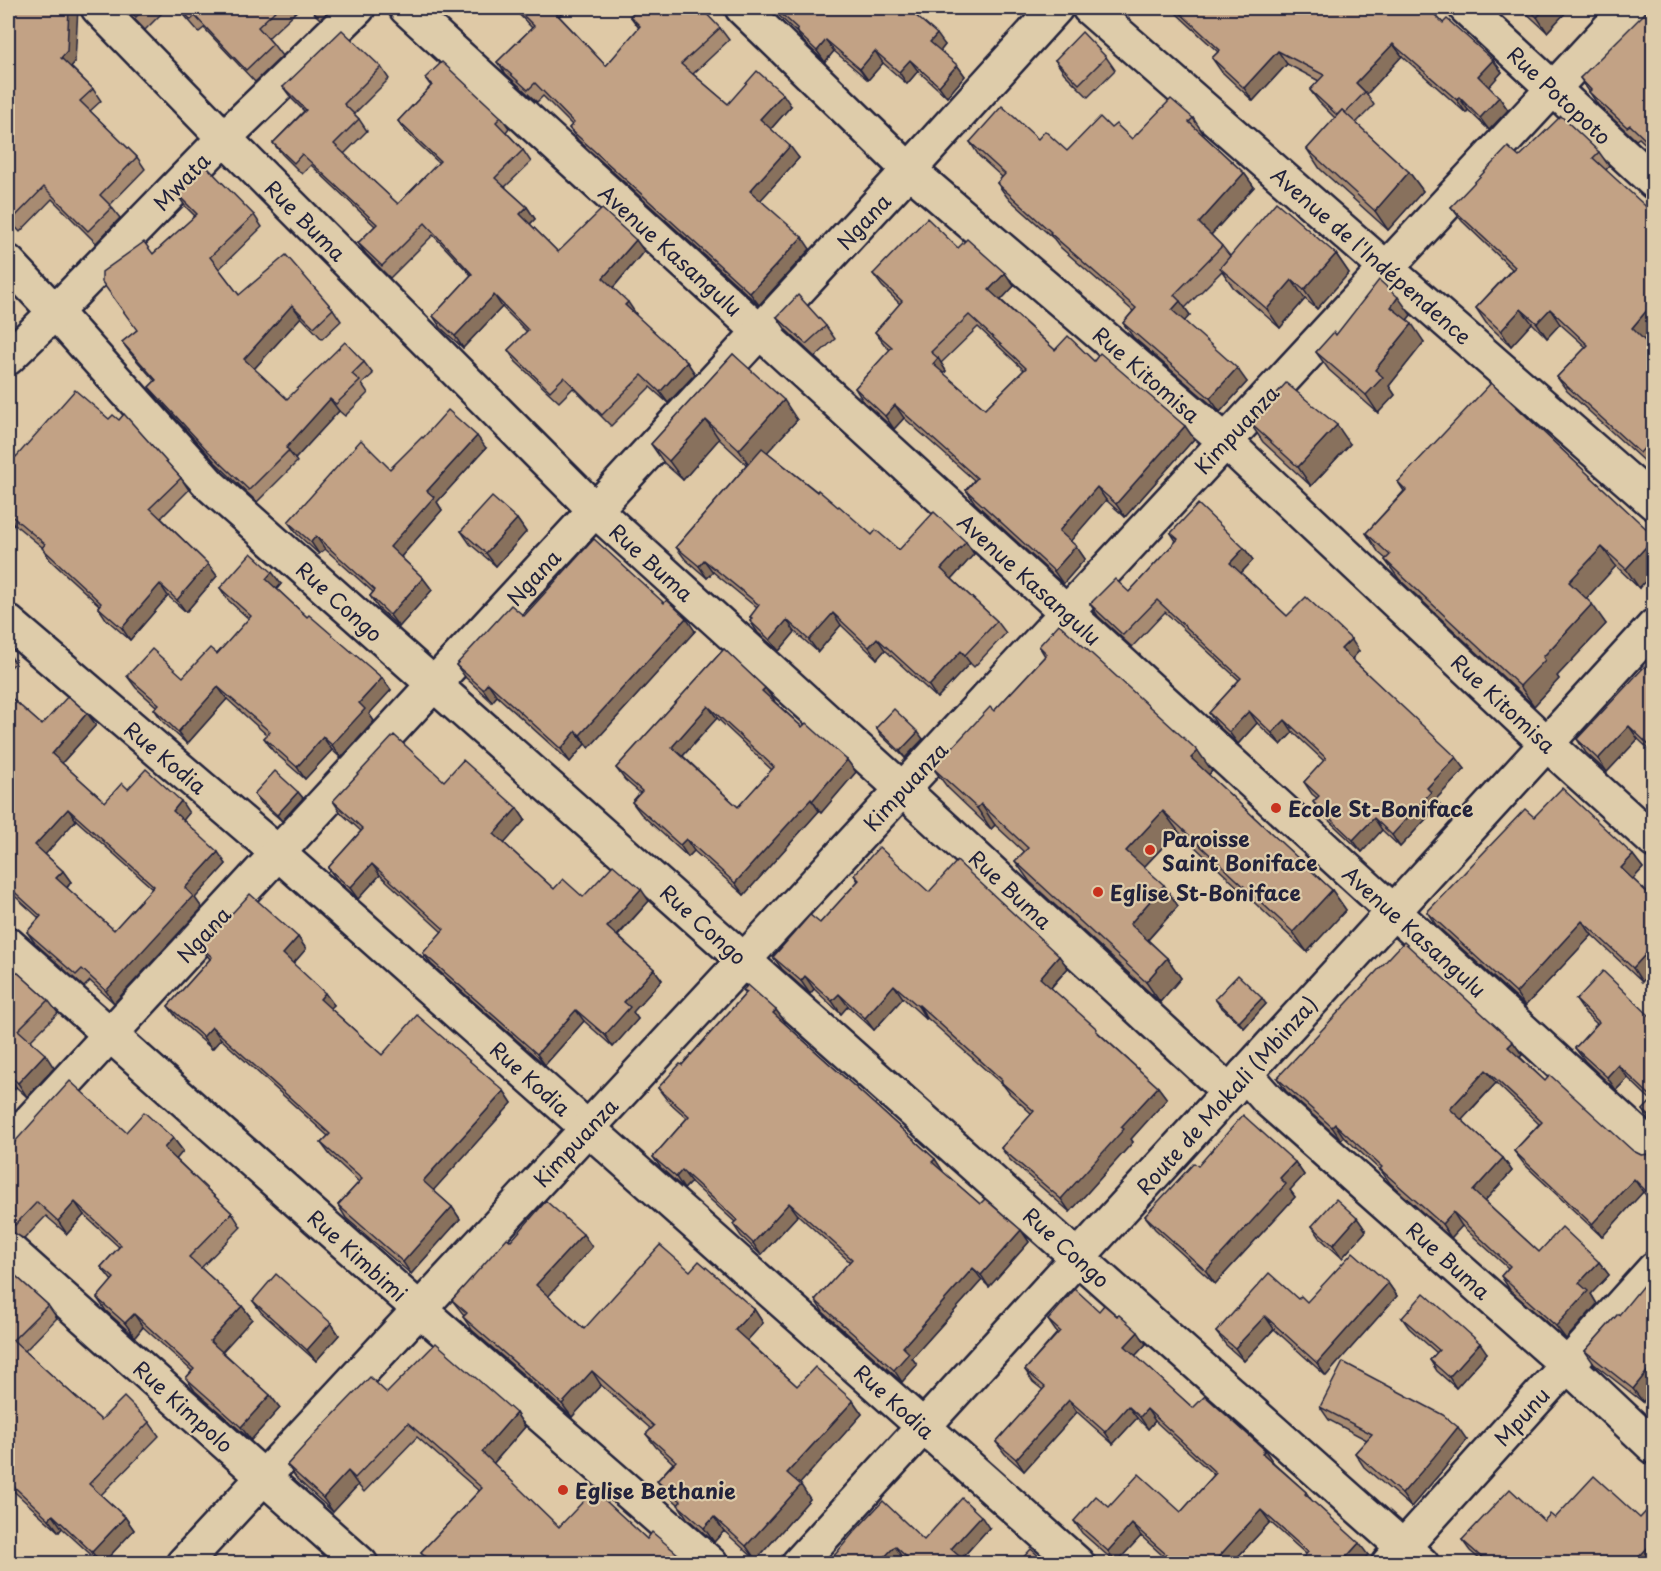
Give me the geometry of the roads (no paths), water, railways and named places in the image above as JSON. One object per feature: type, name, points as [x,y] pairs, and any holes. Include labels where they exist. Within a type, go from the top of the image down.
[{"type":"street","name":"Rue Buma","points":[[98,8],[224,138],[596,510],[902,789],[1237,1083],[1268,1100],[1566,1365],[1653,1447]]},
{"type":"street","name":"Mwata","points":[[8,358],[224,138],[358,8]]},
{"type":"street","name":"Avenue Kasangulu","points":[[406,8],[1653,1150]]},
{"type":"street","name":"Rue Kitomisa","points":[[742,8],[909,170],[1225,441],[1653,841]]},
{"type":"street","name":"Ngana","points":[[8,1145],[596,510],[1056,8]]},
{"type":"street","name":"Avenue de l'Indépendence","points":[[1089,8],[1653,503]]},
{"type":"street","name":"Rue Potopoto","points":[[1466,8],[1653,182]]},
{"type":"street","name":"Kimpuanza","points":[[183,1563],[1628,8]]},
{"type":"street","name":"Rue Congo","points":[[8,262],[210,485],[1078,1258],[1404,1558]]},
{"type":"street","name":"Rue Kodia","points":[[8,622],[278,853],[1078,1563]]},
{"type":"street","name":"Route de Mokali (Mbinza)","points":[[798,1563],[1653,626]]},
{"type":"street","name":"Rue Kimbimi","points":[[8,944],[419,1309],[711,1563]]},
{"type":"street","name":"Rue Kimpolo","points":[[8,1249],[361,1563]]},
{"type":"street","name":"Mpunu","points":[[1404,1558],[1566,1365],[1653,1269]]},
{"type":"place","name":"Ecole St-Boniface","points":[[1276,808]]},
{"type":"place","name":"Paroisse Saint Boniface","points":[[1150,850]]},
{"type":"place","name":"Eglise St-Boniface","points":[[1098,892]]},
{"type":"place","name":"Eglise Bethanie","points":[[563,1490]]}]
